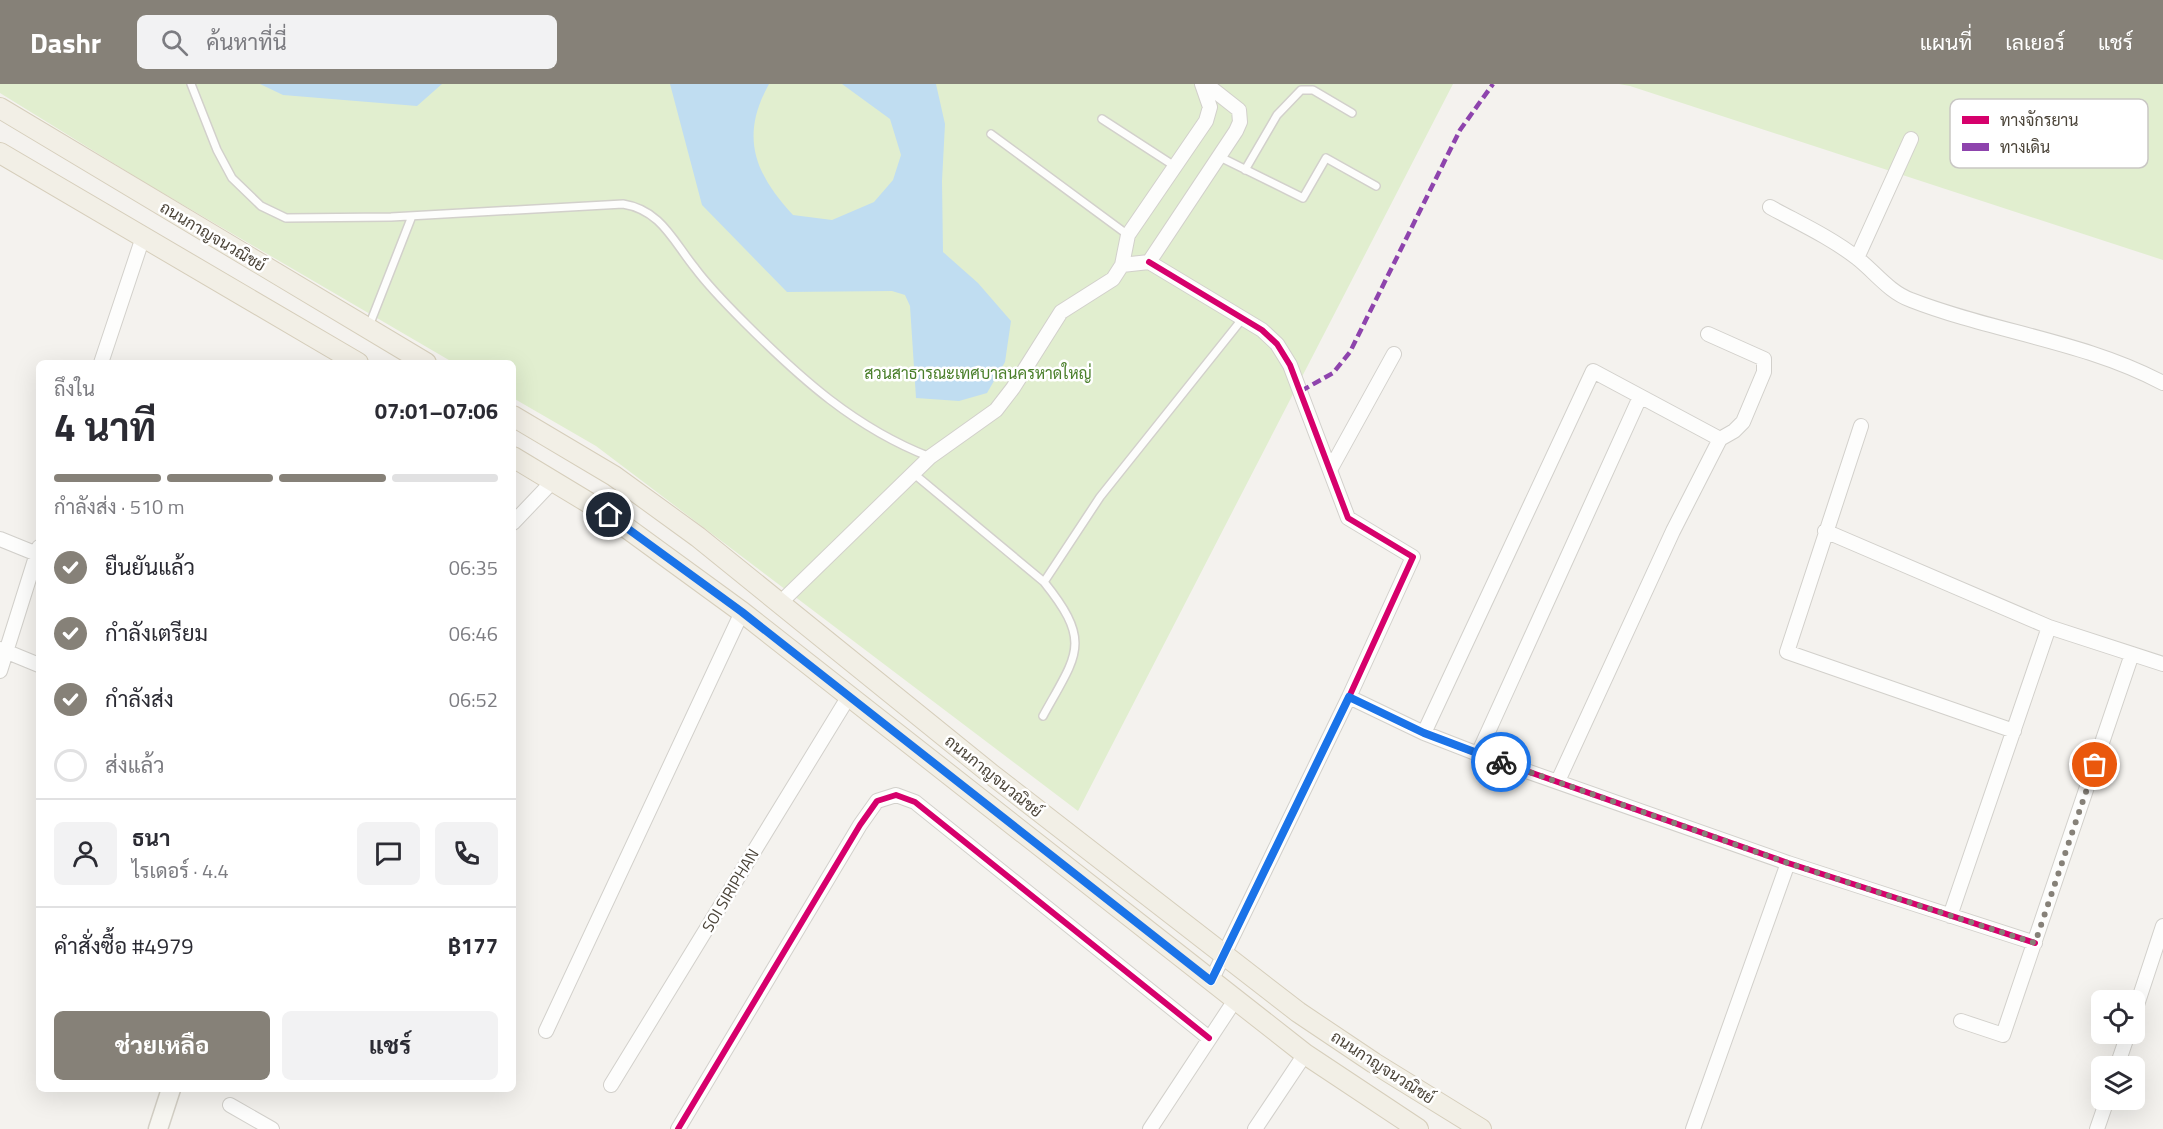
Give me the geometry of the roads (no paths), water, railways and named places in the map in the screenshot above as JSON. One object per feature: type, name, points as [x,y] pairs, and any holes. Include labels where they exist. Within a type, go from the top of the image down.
[{"type":"main road","name":"ถนนกาญจนวณิชย์","points":[[0,108],[421,360]]},
{"type":"main road","points":[[0,154],[353,360]]},
{"type":"main road","name":"ถนนกาญจนวณิชย์","points":[[516,418],[614,476],[656,506],[991,774],[1298,1012],[1374,1063],[1481,1129]]},
{"type":"main road","name":"ถนนกาญจนวณิชย์","points":[[516,459],[654,546],[742,612],[1305,1054],[1418,1129]]},
{"type":"street","points":[[780,603],[930,457],[996,410],[1013,388],[1061,312],[1113,279],[1122,265],[1128,235],[1176,167],[1210,112],[1210,102],[1202,84]]},
{"type":"street","points":[[1149,262],[1236,131],[1240,114],[1234,104],[1206,84]]},
{"type":"street","points":[[1857,258],[1911,139]]},
{"type":"street","points":[[1770,207],[1815,230],[1857,258],[1897,293],[1911,300],[2064,345],[2145,373],[2163,383]]},
{"type":"street","points":[[102,360],[144,237]]},
{"type":"street","points":[[1122,265],[1149,262],[1270,336],[1284,353],[1301,391],[1348,518],[1413,558],[1349,697],[1211,981]]},
{"type":"street","points":[[1558,781],[1673,531],[1720,439],[1734,431],[1743,422],[1764,372],[1765,363],[1762,357],[1707,334]]},
{"type":"street","points":[[1329,470],[1394,354]]},
{"type":"street","points":[[1424,733],[1593,371],[1720,439]]},
{"type":"street","points":[[1478,754],[1640,397]]},
{"type":"street","points":[[1861,426],[1787,652],[2014,731]]},
{"type":"street","points":[[516,520],[553,481]]},
{"type":"street","points":[[1825,531],[2049,627],[2163,664]]},
{"type":"street","points":[[0,539],[36,550]]},
{"type":"street","points":[[0,671],[3,650],[36,557]]},
{"type":"street","points":[[546,1031],[742,612]]},
{"type":"street","points":[[1950,916],[2049,627]]},
{"type":"street","points":[[3,650],[36,664]]},
{"type":"street","points":[[1961,1021],[2003,1035],[2132,654]]},
{"type":"street","name":"SOI SIRIPHAN","points":[[611,1085],[849,696]]},
{"type":"street","points":[[1349,697],[1424,733],[1478,754],[1788,863],[2035,943]]},
{"type":"street","points":[[678,1129],[860,825],[878,801],[896,795],[915,802],[1209,1038]]},
{"type":"street","points":[[1693,1129],[1788,863]]},
{"type":"street","points":[[2142,990],[2163,926]]},
{"type":"street","points":[[1150,1129],[1235,1000]]},
{"type":"street","points":[[1255,1129],[1305,1054]]},
{"type":"street","points":[[158,1129],[170,1092]]},
{"type":"street","points":[[230,1105],[272,1129]]},
{"type":"street","points":[[2097,1129],[2104,1110]]},
{"type":"lane","points":[[191,84],[221,160],[240,187],[261,206],[274,213],[298,219],[412,216],[623,204],[647,211],[668,231],[694,268],[743,322],[796,370],[856,421],[885,438],[930,457]]},
{"type":"lane","points":[[1245,170],[1277,115],[1301,90],[1313,90],[1352,112]]},
{"type":"lane","points":[[1102,119],[1176,167]]},
{"type":"lane","points":[[991,134],[1128,235]]},
{"type":"lane","points":[[1220,158],[1303,198],[1326,158],[1376,186]]},
{"type":"lane","points":[[368,328],[412,216]]},
{"type":"lane","points":[[1044,582],[1100,497],[1243,318]]},
{"type":"lane","points":[[913,473],[1044,582],[1069,614],[1077,644],[1071,665],[1043,716]]},
{"type":"water","points":[[260,84],[442,84],[417,106],[283,95]]},
{"type":"water","points":[[670,84],[769,84],[755,120],[754,137],[761,169],[769,184],[793,215],[832,220],[874,202],[893,180],[901,155],[890,119],[842,84],[936,84],[945,124],[942,181],[943,252],[978,283],[1011,321],[1005,362],[987,393],[959,401],[916,398],[910,306],[905,295],[892,291],[787,292],[702,205]]},
{"type":"park label","name":"สวนสาธารณะเทศบาลนครหาดใหญ่","points":[[978,373]]}]
